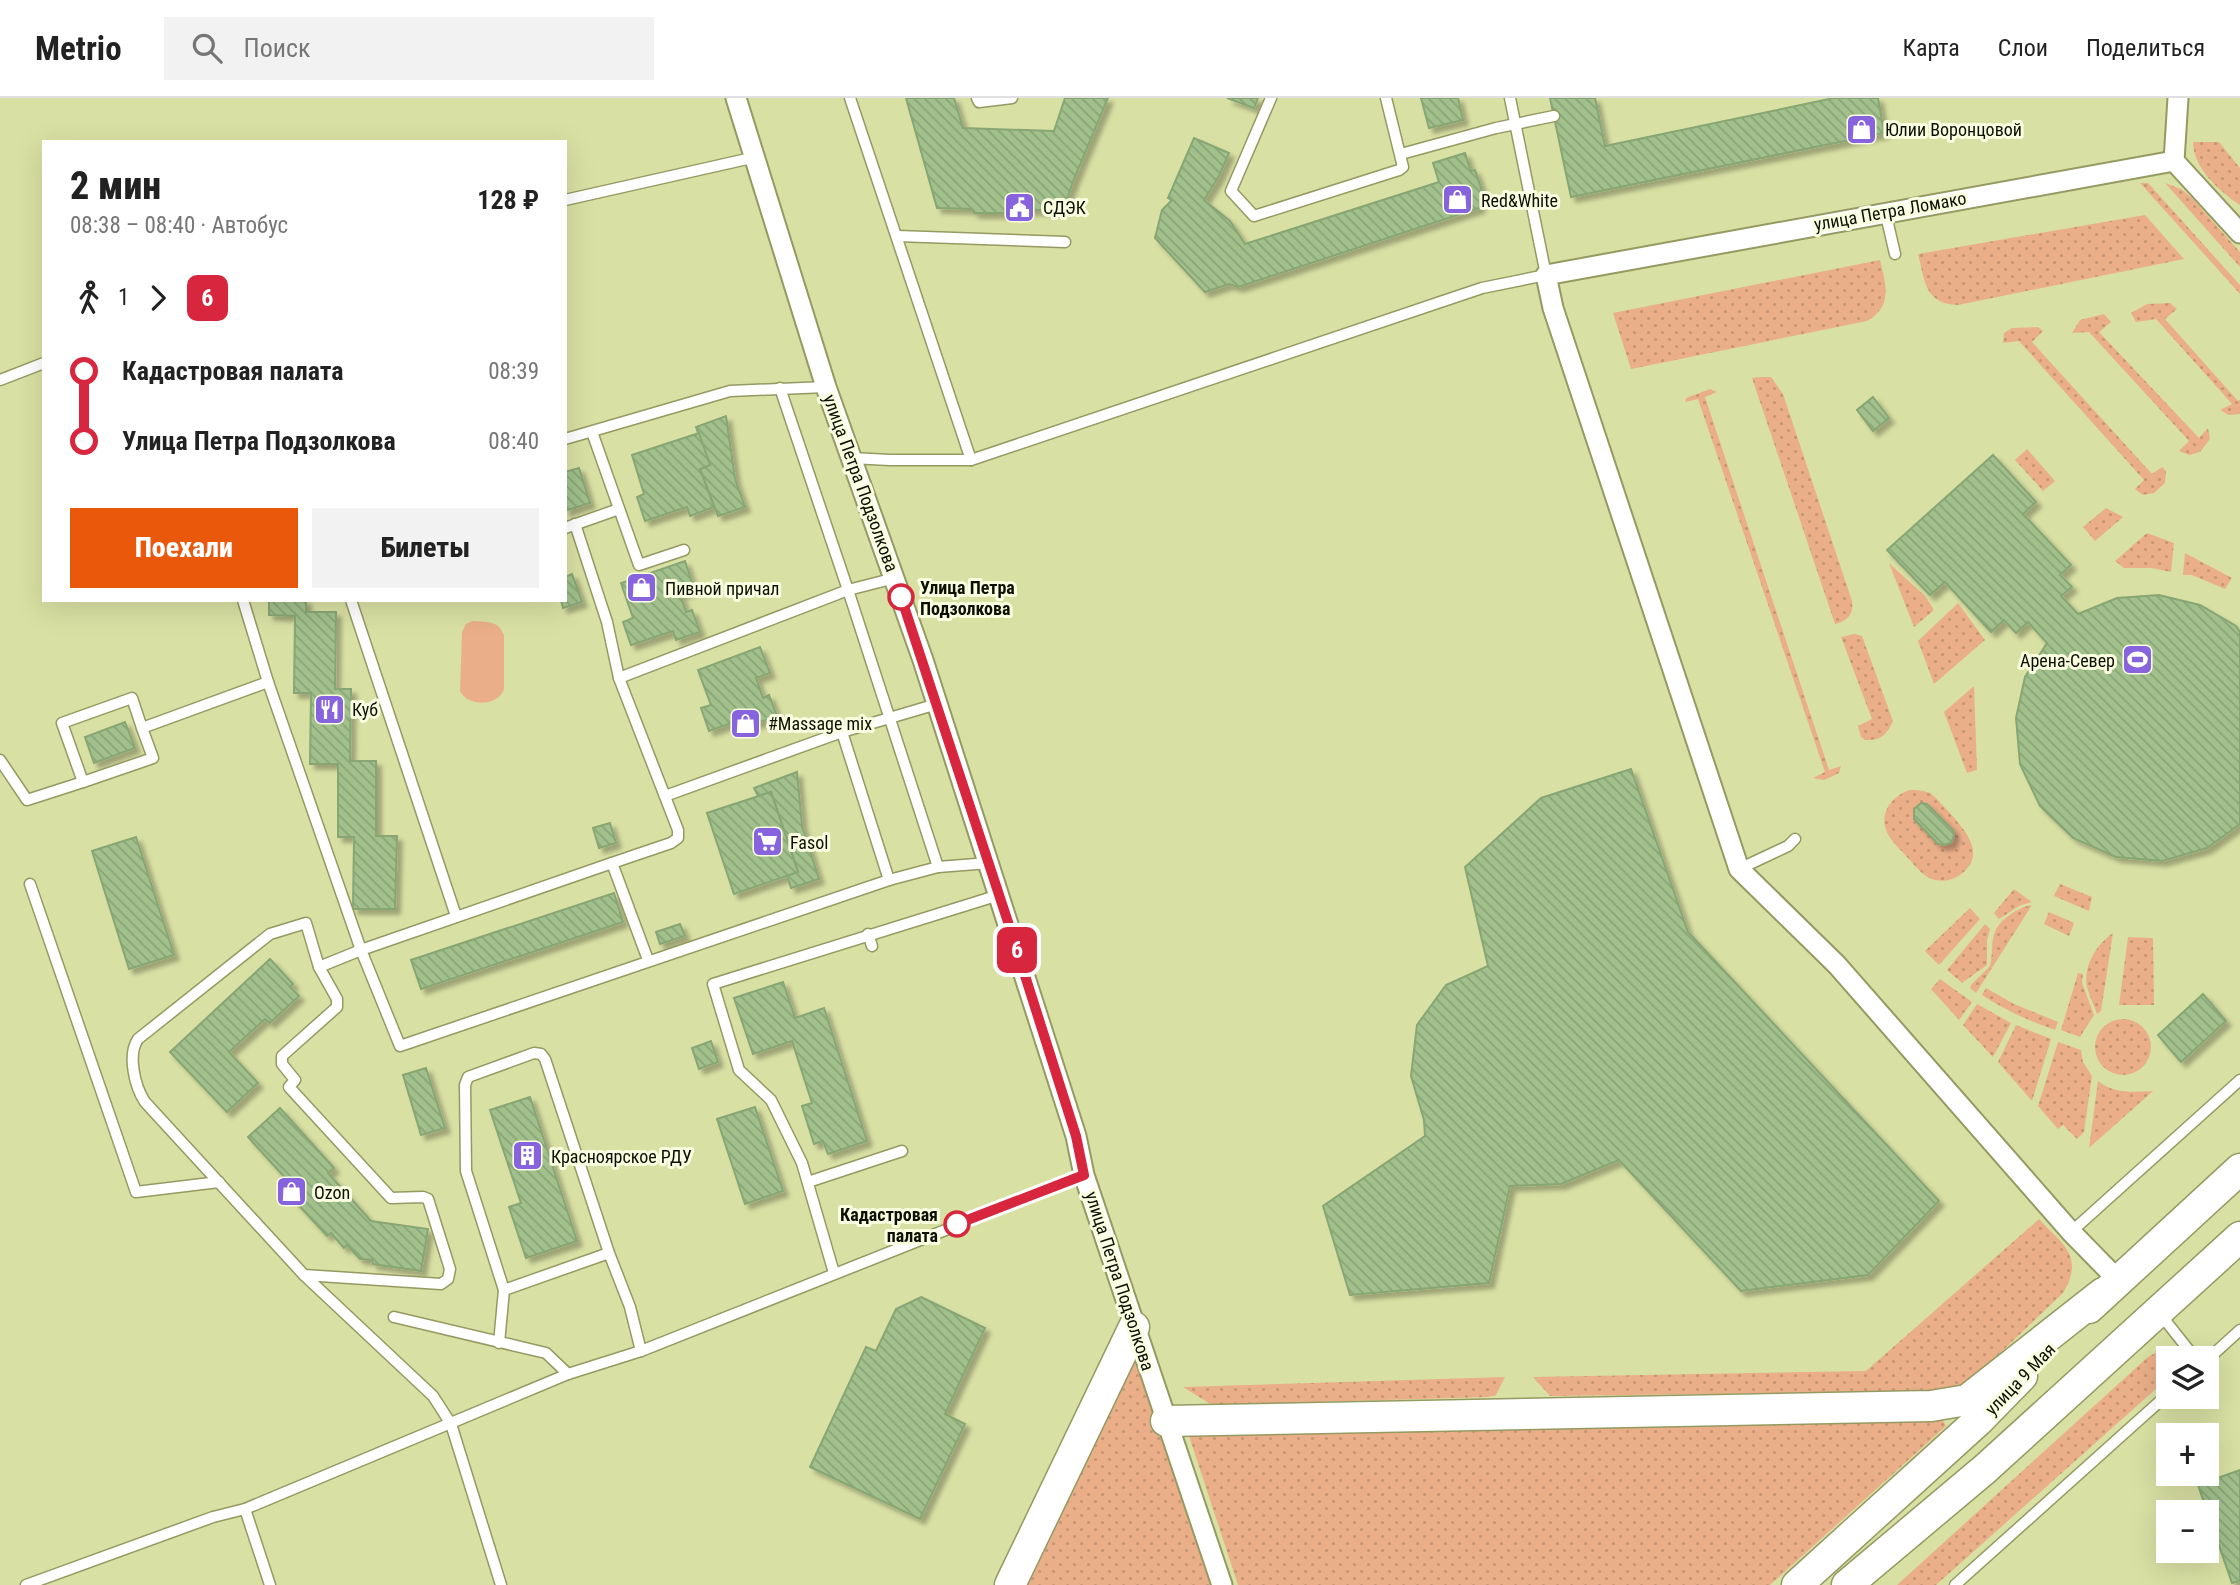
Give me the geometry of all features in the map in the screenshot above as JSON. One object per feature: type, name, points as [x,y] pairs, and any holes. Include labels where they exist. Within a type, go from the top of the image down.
[{"type":"main road","name":"улица 9 Мая","points":[[1797,1585],[1978,1421],[2110,1286],[2240,1169]]},
{"type":"main road","points":[[1854,1581],[1986,1469],[2240,1237]]},
{"type":"main road","points":[[1166,1421],[1931,1406],[1967,1400],[2110,1286]]},
{"type":"main road","points":[[1010,1585],[1134,1327]]},
{"type":"street","name":"улица Петра Подзолкова","points":[[736,98],[827,387],[895,578],[989,863],[1076,1136],[1084,1175],[1222,1585]]},
{"type":"street","points":[[2178,98],[2174,161],[2240,233]]},
{"type":"street","name":"улица Петра Ломако","points":[[1546,275],[1885,211],[2174,161]]},
{"type":"street","points":[[1546,275],[1553,308],[1739,869],[1837,965],[2071,1232],[2110,1286]]},
{"type":"lane","points":[[850,98],[971,460]]},
{"type":"lane","points":[[977,98],[979,102],[1012,98]]},
{"type":"lane","points":[[1271,98],[1231,191],[1255,216],[1403,167],[1386,98]]},
{"type":"lane","points":[[851,458],[971,460],[1482,288],[1546,275],[1510,98]]},
{"type":"lane","points":[[1401,155],[1554,116]]},
{"type":"lane","points":[[567,200],[756,157]]},
{"type":"lane","points":[[1885,211],[1895,254]]},
{"type":"lane","points":[[897,236],[1065,242]]},
{"type":"lane","points":[[0,380],[42,364]]},
{"type":"lane","points":[[567,438],[730,391],[827,387]]},
{"type":"lane","points":[[779,388],[938,867]]},
{"type":"lane","points":[[592,432],[639,565],[684,550]]},
{"type":"lane","points":[[320,967],[456,916],[671,843],[678,838],[678,830],[619,678],[607,622],[570,526],[619,509]]},
{"type":"lane","points":[[619,678],[848,590],[895,578]]},
{"type":"lane","points":[[244,602],[268,682],[361,950],[400,1046],[889,880],[938,867],[989,863]]},
{"type":"lane","points":[[353,602],[456,916]]},
{"type":"lane","points":[[142,727],[268,682]]},
{"type":"lane","points":[[0,760],[27,800],[83,782],[153,758],[132,698],[62,723],[83,782]]},
{"type":"lane","points":[[665,796],[842,732],[937,704]]},
{"type":"lane","points":[[842,732],[889,880]]},
{"type":"lane","points":[[1739,869],[1796,839]]},
{"type":"lane","points":[[612,863],[648,960]]},
{"type":"lane","points":[[30,884],[136,1192],[219,1182]]},
{"type":"lane","points":[[834,1273],[802,1163],[771,1100],[739,1070],[713,984],[999,895]]},
{"type":"lane","points":[[304,1275],[441,1284],[448,1279],[450,1269],[428,1199],[423,1196],[391,1198],[289,1087],[295,1080],[282,1064],[282,1056],[337,1007],[337,999],[320,967],[306,923],[270,934],[138,1039],[133,1045],[132,1054],[139,1094],[304,1275],[433,1396],[451,1424],[501,1585]]},
{"type":"lane","points":[[868,934],[872,946]]},
{"type":"lane","points":[[499,1343],[505,1290],[466,1171],[465,1085],[468,1077],[474,1074],[534,1053],[541,1054],[545,1059],[610,1253],[631,1307],[641,1351]]},
{"type":"lane","points":[[2071,1232],[2240,1080]]},
{"type":"lane","points":[[808,1182],[902,1151]]},
{"type":"lane","points":[[26,1585],[213,1517],[245,1509],[568,1374],[641,1351],[1084,1175]]},
{"type":"lane","points":[[505,1290],[610,1253]]},
{"type":"lane","points":[[2158,1312],[2186,1346]]},
{"type":"lane","points":[[394,1317],[546,1353],[568,1374]]},
{"type":"lane","points":[[2219,1349],[2240,1330]]},
{"type":"lane","points":[[1955,1585],[2156,1405]]},
{"type":"lane","points":[[245,1509],[270,1585]]},
{"type":"shaded area","points":[[2193,142],[2219,142],[2240,168],[2240,205],[2216,186],[2203,170],[2194,152]]},
{"type":"shaded area","points":[[2140,183],[2148,183],[2240,285],[2240,294]]},
{"type":"shaded area","points":[[2165,183],[2181,189],[2191,197],[2240,252],[2240,267]]},
{"type":"shaded area","points":[[2145,215],[2184,259],[1958,305],[1947,304],[1932,295],[1925,281],[1918,254]]},
{"type":"shaded area","points":[[1880,260],[1886,294],[1881,309],[1867,321],[1631,369],[1613,313]]},
{"type":"shaded area","points":[[2170,303],[2177,309],[2165,319],[2238,401],[2240,400],[2240,414],[2229,415],[2220,410],[2232,404],[2156,319],[2136,322],[2131,313],[2147,304]]},
{"type":"shaded area","points":[[2104,314],[2111,322],[2099,332],[2199,438],[2208,428],[2210,439],[2200,452],[2189,455],[2179,451],[2189,441],[2089,332],[2072,333],[2080,320]]},
{"type":"shaded area","points":[[2038,327],[2043,331],[2032,342],[2152,474],[2162,467],[2166,471],[2165,483],[2154,493],[2143,495],[2135,489],[2144,480],[2019,341],[2003,343],[2004,333],[2012,328]]},
{"type":"shaded area","points":[[1771,377],[1783,394],[1852,601],[1851,614],[1839,623],[1835,624],[1752,378]]},
{"type":"shaded area","points":[[1710,389],[1717,392],[1705,397],[1829,770],[1841,766],[1839,773],[1824,780],[1813,778],[1825,772],[1698,399],[1685,402],[1686,398]]},
{"type":"shaded area","points":[[2027,449],[2055,481],[2043,491],[2015,460]]},
{"type":"shaded area","points":[[2106,508],[2123,517],[2095,541],[2083,527]]},
{"type":"shaded area","points":[[2147,533],[2174,543],[2171,572],[2151,568],[2124,568],[2115,561]]},
{"type":"shaded area","points":[[2185,553],[2232,578],[2225,589],[2192,575],[2183,575]]},
{"type":"shaded area","points":[[1889,563],[1925,596],[1933,608],[1933,611],[1914,627]]},
{"type":"shaded area","points":[[1958,603],[1985,640],[1934,684],[1918,641]]},
{"type":"shaded area","points":[[472,621],[495,624],[504,635],[504,689],[501,695],[490,702],[469,700],[460,691],[462,632],[466,624]]},
{"type":"shaded area","points":[[1855,634],[1862,636],[1893,721],[1885,733],[1875,739],[1865,740],[1861,737],[1858,726],[1872,719],[1841,637]]},
{"type":"shaded area","points":[[1974,686],[1977,770],[1967,773],[1944,712]]},
{"type":"shaded area","points":[[1909,790],[1930,793],[1967,835],[1973,851],[1972,859],[1957,877],[1941,881],[1926,876],[1889,836],[1884,821],[1887,808],[1896,797]]},
{"type":"shaded area","points":[[2060,884],[2092,897],[2089,911],[2054,896]]},
{"type":"shaded area","points":[[2014,889],[2032,902],[2019,906],[1999,919],[1994,913]]},
{"type":"shaded area","points":[[2032,905],[1976,993],[1970,988],[1990,966],[1993,937],[1998,926],[2013,913]]},
{"type":"shaded area","points":[[1970,908],[1980,919],[1939,965],[1925,951]]},
{"type":"shaded area","points":[[2049,912],[2074,923],[2069,936],[2044,924]]},
{"type":"shaded area","points":[[1985,924],[1990,929],[1987,965],[1962,983],[1947,970]]},
{"type":"shaded area","points":[[2113,933],[2101,1011],[2097,1014],[2087,987],[2087,971],[2096,950]]},
{"type":"shaded area","points":[[2128,937],[2153,938],[2154,1005],[2119,1005]]},
{"type":"shaded area","points":[[2078,973],[2083,974],[2082,983],[2094,1015],[2080,1037],[2061,1030]]},
{"type":"shaded area","points":[[1940,979],[1972,1002],[1959,1020],[1931,989]]},
{"type":"shaded area","points":[[1986,988],[2014,1004],[2058,1022],[2055,1030],[2017,1015],[1982,995]]},
{"type":"shaded area","points":[[1977,1004],[2011,1023],[1993,1057],[1963,1025]]},
{"type":"shaded area","points":[[2118,1019],[2128,1019],[2143,1027],[2149,1036],[2149,1058],[2143,1067],[2128,1075],[2118,1075],[2100,1063],[2095,1052],[2095,1042],[2107,1024]]},
{"type":"shaded area","points":[[2016,1025],[2051,1039],[2032,1101],[1998,1062]]},
{"type":"shaded area","points":[[2058,1042],[2081,1050],[2083,1062],[2092,1076],[2084,1132],[2077,1139],[2063,1125],[2058,1129],[2038,1106]]},
{"type":"shaded area","points":[[2098,1081],[2117,1090],[2153,1091],[2089,1148]]},
{"type":"shaded area","points":[[2039,1219],[2063,1244],[2071,1260],[2072,1269],[2063,1293],[1973,1379],[1955,1387],[1927,1391],[1550,1396],[1533,1377],[1866,1371]]},
{"type":"shaded area","points":[[2156,1353],[2156,1389],[1936,1585],[1897,1585]]},
{"type":"shaded area","points":[[1134,1358],[1212,1585],[1026,1585]]},
{"type":"shaded area","points":[[1505,1377],[1496,1395],[1488,1397],[1212,1405],[1183,1387]]},
{"type":"shaded area","points":[[1942,1419],[1946,1426],[1770,1585],[1238,1585],[1189,1436]]},
{"type":"building","points":[[906,98],[954,98],[963,128],[1054,131],[1065,98],[1108,98],[1063,210],[974,213],[972,209],[937,208]]},
{"type":"building","points":[[1227,98],[1258,98],[1254,108]]},
{"type":"building","points":[[1421,98],[1458,98],[1463,120],[1429,128]]},
{"type":"building","points":[[1550,98],[1595,98],[1605,146],[1834,98],[1878,98],[1884,133],[1571,197]]},
{"type":"building","points":[[1194,138],[1229,153],[1204,200],[1230,221],[1245,244],[1439,182],[1433,163],[1465,153],[1471,171],[1475,170],[1483,194],[1479,208],[1238,287],[1229,284],[1205,292],[1155,238],[1162,210],[1172,200],[1168,198]]},
{"type":"building","points":[[1873,397],[1889,418],[1873,431],[1857,410]]},
{"type":"building","points":[[726,416],[735,479],[745,507],[718,516],[700,469],[710,465],[696,427]]},
{"type":"building","points":[[699,433],[710,465],[700,469],[714,507],[690,516],[687,507],[645,521],[637,497],[644,494],[632,455]]},
{"type":"building","name":"Арена-Север","points":[[1993,455],[2036,502],[2023,514],[2071,565],[2060,575],[2072,587],[2061,596],[2078,614],[2117,598],[2159,595],[2200,605],[2236,626],[2240,632],[2240,824],[2207,848],[2162,861],[2116,857],[2073,838],[2040,806],[2020,764],[2016,718],[2025,677],[2047,643],[2028,622],[2016,633],[2004,620],[1991,632],[1945,582],[1930,595],[1887,550]]},
{"type":"building","points":[[579,468],[590,503],[567,510],[567,471]]},
{"type":"building","points":[[685,561],[694,589],[680,594],[686,612],[692,610],[700,632],[676,640],[673,631],[631,645],[623,622],[633,618],[621,583]]},
{"type":"building","points":[[572,574],[582,602],[563,608],[562,602],[567,602],[567,576]]},
{"type":"building","points":[[269,602],[306,602],[306,612],[336,612],[335,689],[351,689],[350,761],[376,761],[376,836],[397,836],[395,909],[353,909],[354,837],[338,837],[338,764],[310,764],[311,693],[294,693],[295,616],[269,615]]},
{"type":"building","points":[[760,647],[770,673],[756,678],[763,698],[769,695],[777,716],[754,724],[751,716],[709,731],[701,708],[711,705],[698,670]]},
{"type":"building","points":[[125,722],[135,748],[94,763],[85,737]]},
{"type":"building","points":[[1631,769],[1688,932],[1939,1201],[1868,1275],[1741,1291],[1619,1160],[1561,1184],[1510,1186],[1489,1283],[1350,1295],[1323,1206],[1425,1136],[1424,1120],[1411,1076],[1417,1025],[1446,985],[1488,966],[1465,867],[1541,798]]},
{"type":"building","points":[[797,772],[802,826],[819,879],[791,888],[787,876],[798,872],[771,792],[758,796],[754,788]]},
{"type":"building","points":[[771,792],[798,872],[734,894],[707,813]]},
{"type":"building","points":[[1921,803],[1927,804],[1953,830],[1951,843],[1938,844],[1914,819],[1914,809]]},
{"type":"building","points":[[610,823],[616,843],[599,848],[593,828]]},
{"type":"building","points":[[136,837],[174,955],[129,969],[92,851]]},
{"type":"building","points":[[614,893],[623,922],[421,989],[411,960]]},
{"type":"building","points":[[680,924],[685,936],[660,944],[656,932]]},
{"type":"building","points":[[270,959],[293,984],[290,987],[299,996],[270,1023],[265,1019],[229,1052],[258,1083],[227,1112],[170,1052]]},
{"type":"building","points":[[783,982],[795,1018],[824,1008],[867,1141],[828,1154],[823,1141],[814,1144],[802,1106],[812,1103],[792,1041],[753,1054],[734,998]]},
{"type":"building","points":[[2203,994],[2226,1021],[2181,1062],[2158,1035]]},
{"type":"building","points":[[711,1041],[718,1062],[699,1069],[692,1048]]},
{"type":"building","points":[[426,1068],[445,1128],[421,1135],[403,1075]]},
{"type":"building","name":"Красноярское РДУ","points":[[530,1097],[577,1241],[526,1258],[509,1207],[521,1203],[490,1110]]},
{"type":"building","points":[[755,1107],[783,1191],[745,1204],[717,1119]]},
{"type":"building","points":[[280,1108],[334,1168],[328,1173],[371,1221],[428,1229],[421,1271],[373,1264],[372,1260],[360,1259],[347,1245],[344,1248],[331,1233],[327,1236],[292,1198],[298,1192],[248,1137]]},
{"type":"building","points":[[921,1297],[985,1328],[945,1414],[965,1424],[920,1519],[810,1467],[866,1347],[876,1351],[896,1309]]},
{"type":"building","points":[[2240,1470],[2240,1581],[2232,1583],[2219,1546],[2219,1500],[2203,1500],[2198,1486],[2219,1486],[2219,1478]]},
{"type":"bus line","name":"6","points":[[901,597],[1076,1136],[1084,1175],[957,1224]]},
{"type":"place","name":"Юлии Воронцовой","points":[[1862,129]]},
{"type":"place","name":"Red&White","points":[[1458,200]]},
{"type":"place","name":"СДЭК","points":[[1020,207]]},
{"type":"place","name":"Пивной причал","points":[[642,588]]},
{"type":"place","name":"Улица Петра Подзолкова","points":[[901,597]]},
{"type":"place","name":"Арена-Север","points":[[2138,660]]},
{"type":"place","name":"Куб","points":[[329,709]]},
{"type":"place","name":"#Massage mix","points":[[745,723]]},
{"type":"place","name":"Fasol","points":[[767,842]]},
{"type":"place","name":"Красноярское РДУ","points":[[528,1156]]},
{"type":"place","name":"Ozon","points":[[291,1192]]},
{"type":"place","name":"Кадастровая палата","points":[[957,1224]]}]
